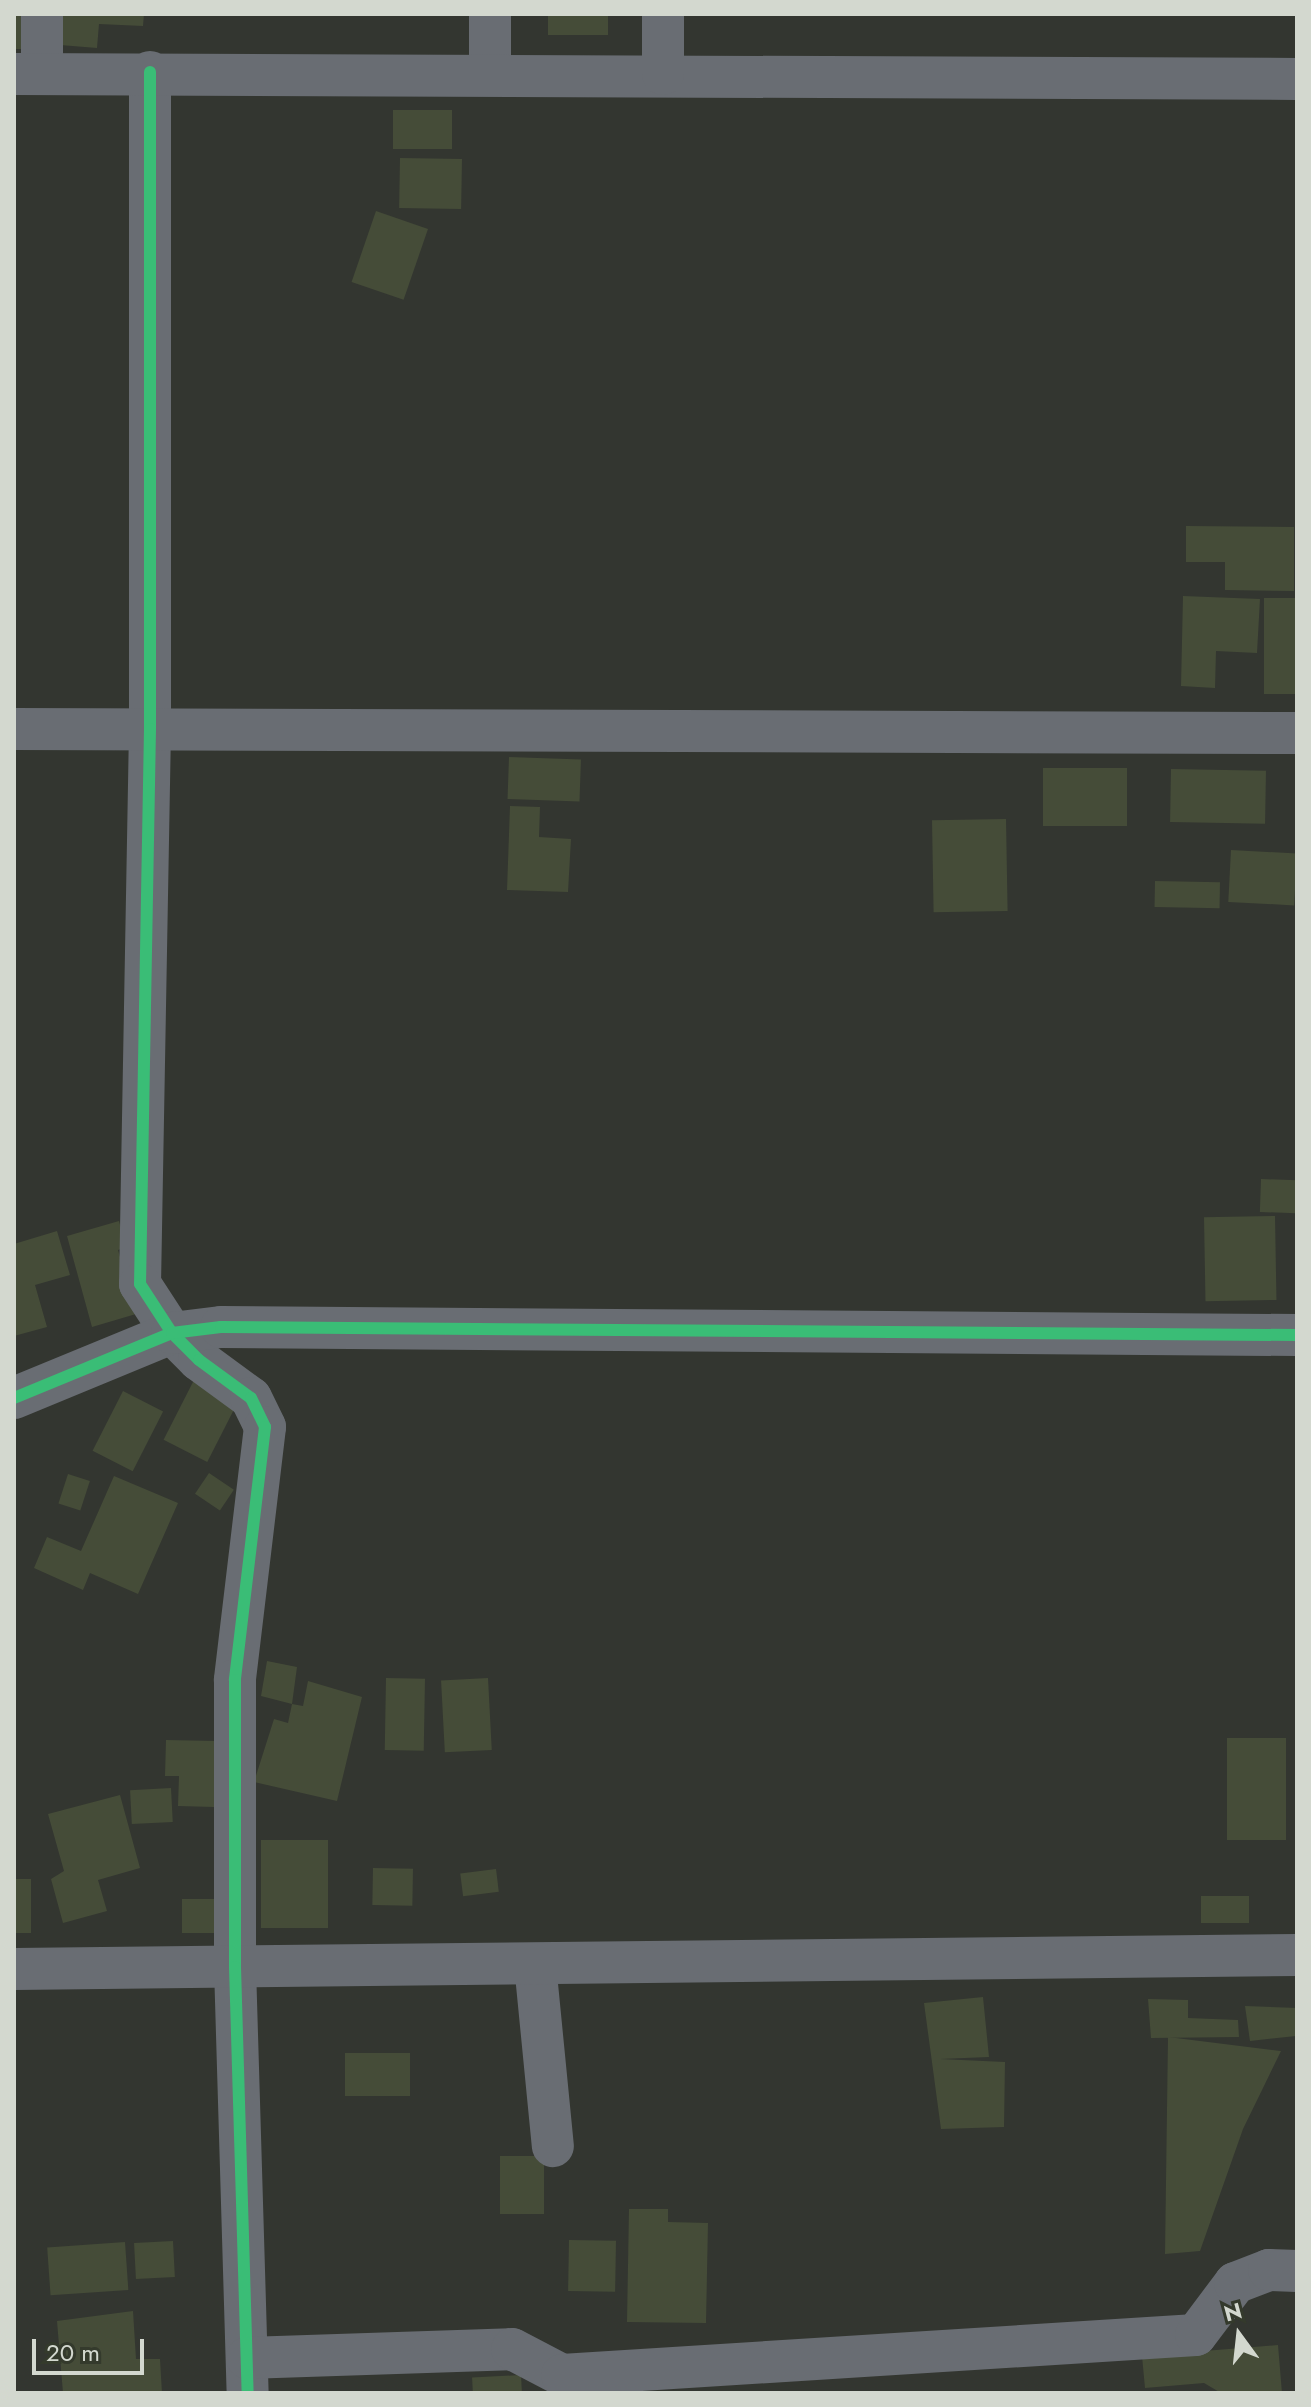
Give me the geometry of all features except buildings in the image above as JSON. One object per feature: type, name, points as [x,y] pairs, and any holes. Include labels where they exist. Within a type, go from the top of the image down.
[{"type":"street","points":[[42,14],[28,74],[490,73],[1297,79]]},
{"type":"street","points":[[490,14],[490,73]]},
{"type":"street","points":[[663,14],[663,74]]},
{"type":"street","points":[[150,72],[150,729],[140,1284],[172,1333],[199,1360],[251,1398],[265,1427],[235,1680],[235,1967],[248,2376],[512,2349],[562,2375],[1196,2335],[1235,2283],[1269,2270],[1297,2271]]},
{"type":"street","points":[[14,729],[1297,733]]},
{"type":"street","points":[[14,1398],[172,1333],[221,1327],[1297,1335]]},
{"type":"street","points":[[14,1969],[1297,1955]]},
{"type":"street","points":[[535,1964],[553,2146]]},
{"type":"cycle path","points":[[150,72],[150,729],[140,1284],[172,1333],[199,1360],[251,1398],[265,1427],[235,1680],[235,1967],[248,2393]]},
{"type":"cycle path","points":[[14,1398],[172,1333],[221,1327],[1297,1335]]}]
